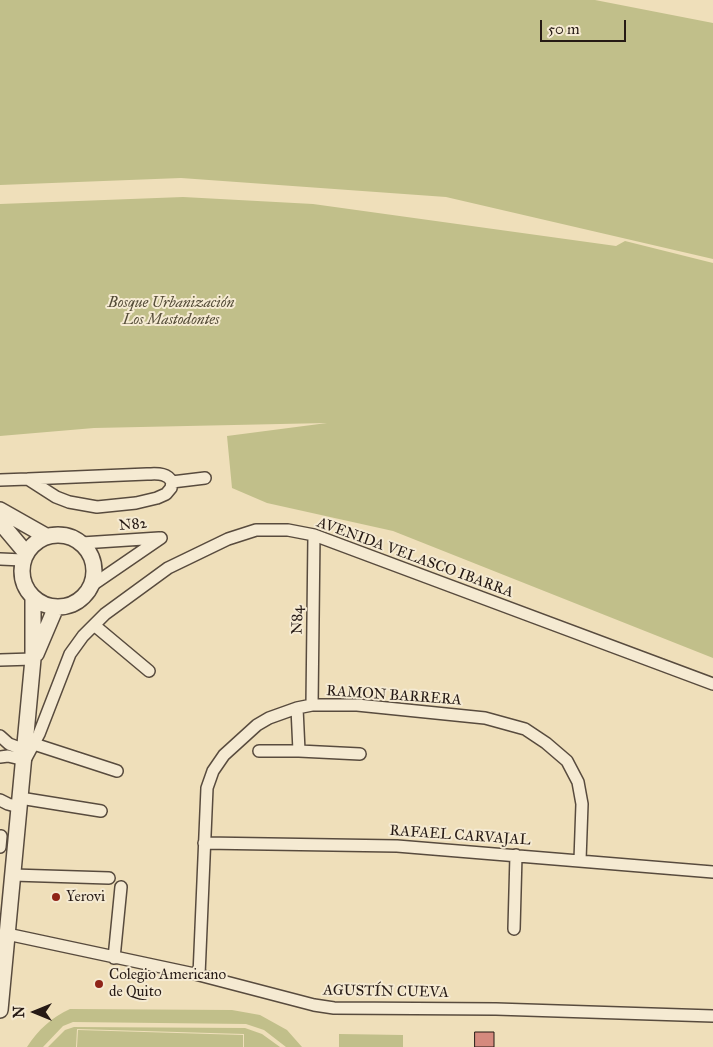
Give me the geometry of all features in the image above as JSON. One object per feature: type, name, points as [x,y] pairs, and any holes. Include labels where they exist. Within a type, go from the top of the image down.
[{"type":"street","points":[[0,480],[156,474],[170,477],[172,482],[171,488],[166,494],[157,498],[136,504],[97,506],[69,502],[56,497],[28,479]]},
{"type":"street","points":[[172,482],[205,478]]},
{"type":"street","points":[[0,510],[46,536]]},
{"type":"street","points":[[0,522],[24,556]]},
{"type":"street","name":"AVENIDA VELASCO IBARRA","points":[[28,751],[70,654],[82,636],[105,614],[168,568],[228,539],[256,530],[288,530],[314,535],[713,684]]},
{"type":"street","points":[[56,534],[74,538],[82,543],[92,559],[94,577],[86,593],[73,604],[56,607],[40,602],[33,597],[23,580],[21,570],[24,556],[38,540],[56,534]]},
{"type":"street","name":"N84","points":[[312,705],[314,535]]},
{"type":"street","name":"N82","points":[[82,543],[161,538],[91,586]]},
{"type":"street","points":[[0,559],[24,556]]},
{"type":"street","points":[[0,1010],[2,973],[20,803],[28,751],[33,660],[33,597]]},
{"type":"street","points":[[33,660],[56,607]]},
{"type":"street","points":[[94,626],[149,671]]},
{"type":"street","points":[[0,660],[33,660]]},
{"type":"street","name":"RAMON BARRERA","points":[[199,975],[207,788],[213,771],[224,755],[257,725],[269,718],[297,708],[312,705],[357,705],[400,708],[485,718],[525,729],[546,743],[567,761],[578,782],[582,804],[580,860]]},
{"type":"street","points":[[297,708],[299,751]]},
{"type":"street","points":[[0,736],[9,744],[28,751]]},
{"type":"street","points":[[0,758],[43,748],[117,771]]},
{"type":"street","points":[[259,751],[360,754]]},
{"type":"street","points":[[0,800],[8,804],[20,803],[101,811]]},
{"type":"street","name":"RAFAEL CARVAJAL","points":[[204,843],[397,846],[713,872]]},
{"type":"street","points":[[514,929],[516,855]]},
{"type":"street","points":[[13,875],[109,878]]},
{"type":"street","points":[[114,958],[121,887]]},
{"type":"street","name":"AGUSTÍN CUEVA","points":[[6,934],[199,975],[314,1005],[334,1008],[496,1009],[713,1016]]},
{"type":"green space","points":[[0,0],[595,0],[713,23],[713,259],[446,197],[181,178],[0,185]]},
{"type":"green space","name":"Bosque Urbanización Los Mastodontes","points":[[183,197],[313,204],[616,246],[625,241],[713,263],[713,658],[393,531],[267,503],[232,488],[227,436],[327,423],[94,428],[0,436],[0,204]]},
{"type":"green space","points":[[70,1009],[232,1010],[260,1015],[287,1030],[302,1047],[286,1047],[264,1030],[246,1024],[73,1022],[63,1026],[43,1047],[27,1047],[46,1025]]},
{"type":"green space","points":[[74,1027],[245,1028],[262,1034],[280,1047],[244,1047],[244,1034],[77,1029],[76,1047],[48,1047],[65,1030]]},
{"type":"green space","points":[[78,1030],[243,1035],[243,1047],[77,1047]]},
{"type":"green space","points":[[339,1034],[403,1035],[403,1047],[339,1047]]},
{"type":"building","points":[[475,1032],[494,1032],[494,1047],[475,1047]]},
{"type":"place","name":"Yerovi","points":[[56,897]]},
{"type":"place","name":"Colegio Americano de Quito","points":[[99,984]]}]
